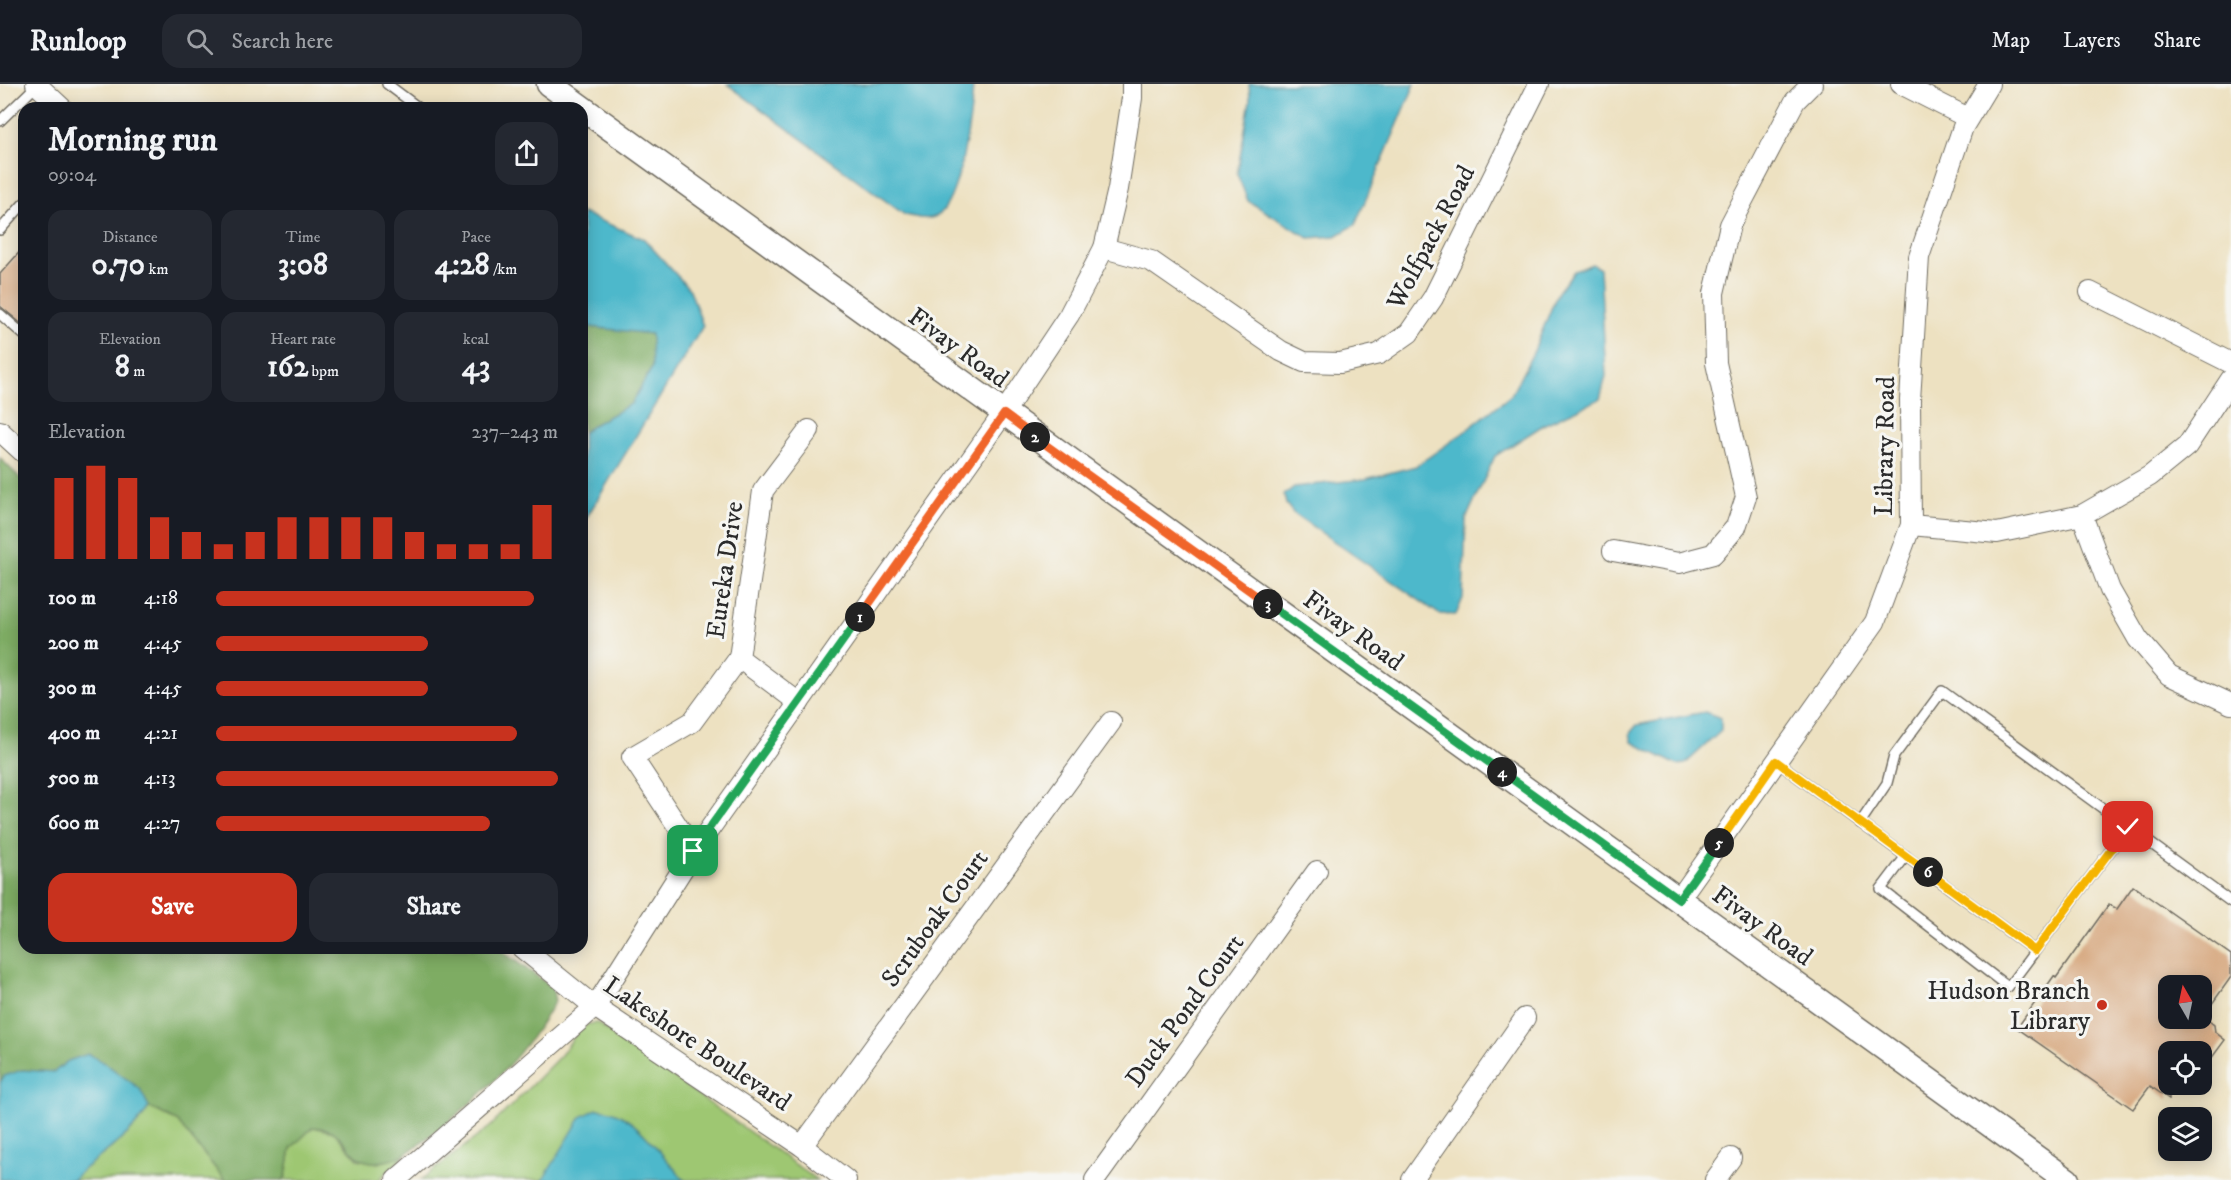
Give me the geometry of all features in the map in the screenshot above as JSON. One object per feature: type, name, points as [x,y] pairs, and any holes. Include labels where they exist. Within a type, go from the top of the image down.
[{"type":"street","points":[[37,84],[56,102]]},
{"type":"street","name":"Fivay Road","points":[[549,84],[574,102]]},
{"type":"street","points":[[396,1180],[595,1007],[693,851],[1004,414],[1069,315],[1104,248],[1118,189],[1132,98],[1132,84]]},
{"type":"street","name":"Wolfpack Road","points":[[1104,248],[1151,261],[1281,351],[1304,362],[1340,363],[1379,354],[1409,333],[1432,298],[1539,84]]},
{"type":"street","points":[[1613,551],[1679,563],[1713,554],[1737,527],[1746,497],[1716,363],[1714,292],[1730,225],[1795,101],[1812,84]]},
{"type":"street","points":[[1901,84],[1968,118]]},
{"type":"street","name":"Library Road","points":[[1679,899],[1875,622],[1911,525],[1910,400],[1919,257],[1963,127],[1989,84]]},
{"type":"street","name":"Fivay Road","points":[[588,112],[2067,1180]]},
{"type":"street","points":[[2090,292],[2231,363]]},
{"type":"street","points":[[1911,525],[1997,532],[2082,515],[2150,476],[2187,446],[2231,379]]},
{"type":"street","name":"Eureka Drive","points":[[799,703],[739,658],[763,491],[809,430]]},
{"type":"street","points":[[0,431],[18,448]]},
{"type":"street","points":[[2082,515],[2110,591],[2138,639],[2169,675],[2211,697],[2231,704]]},
{"type":"street","points":[[693,851],[632,757],[692,722],[739,658]]},
{"type":"street","name":"Scruboak Court","points":[[802,1146],[1111,722]]},
{"type":"street","name":"Duck Pond Court","points":[[1095,1180],[1317,871]]},
{"type":"street","name":"Lakeshore Boulevard","points":[[529,954],[595,1007],[802,1146],[846,1180]]},
{"type":"street","points":[[1412,1180],[1525,1018]]},
{"type":"street","points":[[1715,1180],[1731,1158]]},
{"type":"lane","points":[[19,102],[37,84]]},
{"type":"lane","points":[[387,84],[411,102]]},
{"type":"lane","points":[[0,121],[18,103]]},
{"type":"lane","points":[[0,230],[18,210]]},
{"type":"lane","points":[[0,314],[18,330]]},
{"type":"lane","points":[[1860,823],[1887,783],[1894,756],[1942,691],[2231,902]]},
{"type":"lane","points":[[1776,761],[2035,951]]},
{"type":"lane","points":[[1906,856],[1881,889],[2008,987],[2128,827]]},
{"type":"green space","points":[[588,327],[652,334],[652,368],[631,404],[588,429]]},
{"type":"green space","points":[[0,458],[18,476],[18,954],[505,954],[552,987],[555,1001],[531,1039],[503,1072],[456,1116],[410,1151],[387,1161],[370,1162],[353,1153],[333,1132],[313,1127],[291,1148],[286,1176],[283,1180],[225,1180],[177,1121],[149,1107],[140,1089],[88,1054],[68,1061],[54,1072],[22,1070],[4,1076],[0,1083]]},
{"type":"green space","points":[[597,1023],[817,1180],[421,1180],[491,1126],[561,1055],[578,1031],[588,1024]]},
{"type":"green space","points":[[149,1107],[177,1121],[225,1180],[73,1180],[83,1169],[128,1133]]},
{"type":"green space","points":[[313,1127],[334,1132],[358,1159],[378,1163],[407,1153],[379,1180],[283,1180],[286,1176],[291,1148]]},
{"type":"water","points":[[727,84],[973,84],[963,155],[952,194],[945,208],[937,216],[929,218],[905,215]]},
{"type":"water","points":[[1249,84],[1415,84],[1355,225],[1336,236],[1309,238],[1248,201],[1237,174],[1250,101]]},
{"type":"water","points":[[588,216],[644,239],[690,290],[703,326],[588,515],[588,429],[631,404],[652,368],[651,334],[588,327]]},
{"type":"water","points":[[1592,264],[1600,269],[1606,376],[1600,399],[1545,424],[1495,456],[1466,519],[1463,598],[1456,615],[1439,614],[1293,513],[1286,504],[1284,495],[1294,487],[1365,479],[1416,466],[1511,395],[1534,351],[1558,292],[1574,271]]},
{"type":"water","points":[[1705,712],[1721,718],[1721,731],[1685,764],[1677,765],[1632,742],[1630,733],[1637,725]]},
{"type":"water","points":[[88,1054],[140,1089],[149,1107],[145,1114],[122,1139],[83,1169],[73,1180],[0,1180],[0,1083],[4,1076],[22,1070],[54,1072],[68,1061]]},
{"type":"water","points":[[597,1109],[610,1111],[635,1125],[685,1180],[543,1180],[581,1117]]},
{"type":"building","points":[[18,254],[18,321],[0,306],[0,274]]},
{"type":"building","name":"Hudson Branch Library","points":[[2133,886],[2231,955],[2231,977],[2212,1004],[2212,975],[2158,975],[2158,1029],[2212,1029],[2212,1023],[2215,1032],[2225,1040],[2212,1058],[2212,1041],[2158,1041],[2158,1091],[2150,1086],[2133,1109],[2017,1028],[2109,904],[2117,909]]},
{"type":"place","name":"Hudson Branch Library","points":[[2102,1005]]},
{"type":"route","points":[[693,851],[1004,414],[1679,899],[1776,761],[2035,951],[2128,827]]}]
